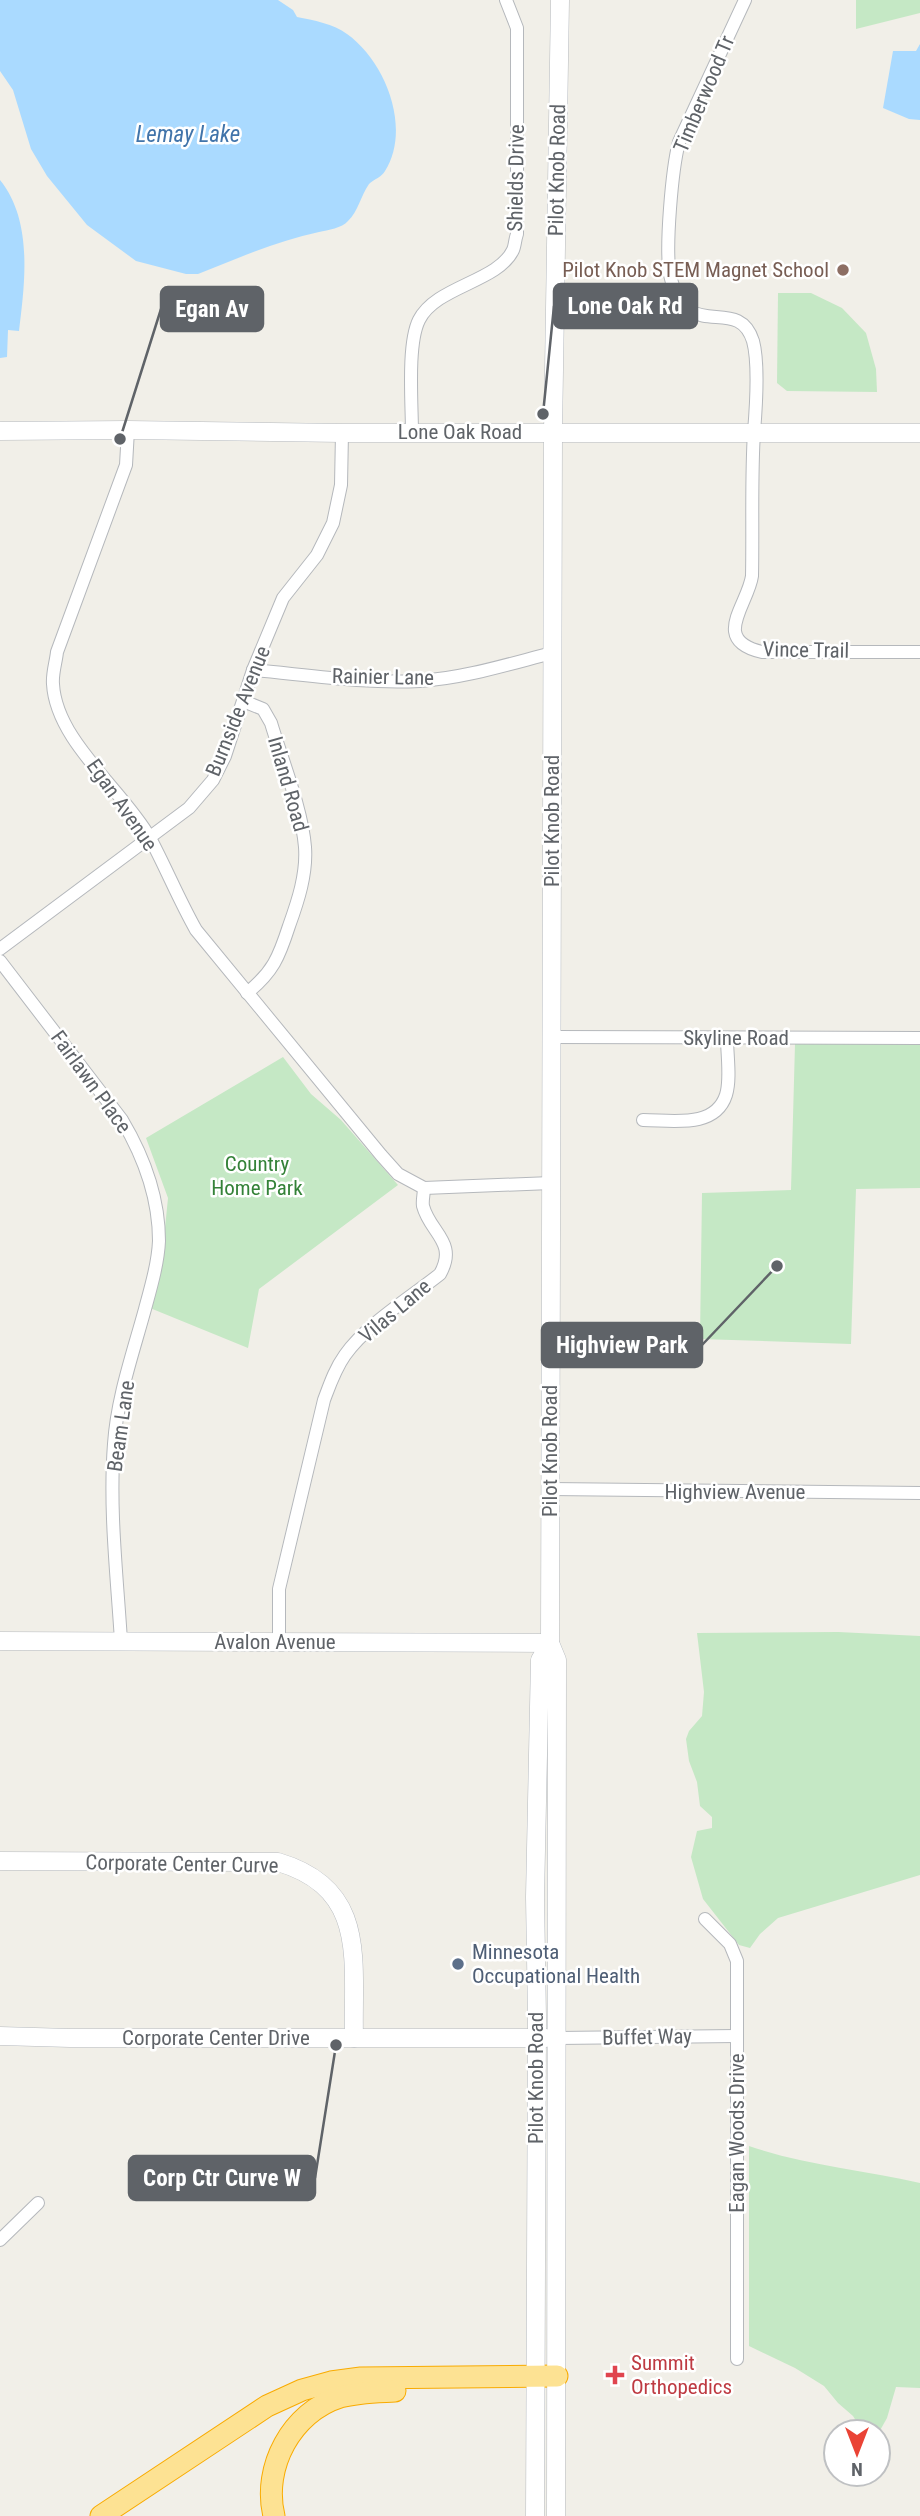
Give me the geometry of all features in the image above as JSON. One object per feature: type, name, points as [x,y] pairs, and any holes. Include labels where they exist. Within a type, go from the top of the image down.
[{"type":"highway","points":[[101,2516],[267,2406],[302,2390],[361,2378],[557,2383]]},
{"type":"highway","points":[[274,2516],[272,2481],[280,2453],[298,2424],[323,2405],[359,2393],[535,2383]]},
{"type":"main road","name":"Pilot Knob Road","points":[[556,2516],[558,1736],[557,1660],[550,1643],[550,1489],[553,432],[560,0]]},
{"type":"main road","name":"Lone Oak Road","points":[[0,431],[920,433]]},
{"type":"main road","name":"Avalon Avenue","points":[[0,1641],[550,1643]]},
{"type":"main road","name":"Pilot Knob Road","points":[[535,2516],[534,1897],[540,1660],[550,1643]]},
{"type":"main road","points":[[538,1737],[558,1736]]},
{"type":"main road","name":"Corporate Center Curve","points":[[0,1861],[278,1862],[298,1868],[318,1880],[334,1895],[346,1915],[353,1944],[354,2038]]},
{"type":"main road","name":"Corporate Center Drive","points":[[0,2036],[558,2038]]},
{"type":"street","name":"Shields Drive","points":[[412,433],[412,341],[419,319],[436,300],[502,265],[512,251],[517,234],[517,27],[506,0]]},
{"type":"street","name":"Timberwood Tr","points":[[745,0],[679,142],[668,262],[677,296],[687,309],[704,316],[733,319],[744,326],[752,338],[756,415],[754,433]]},
{"type":"street","name":"Egan Avenue","points":[[128,430],[126,465],[57,652],[52,682],[56,705],[66,727],[149,836],[176,895],[197,930],[398,1174],[424,1188]]},
{"type":"street","name":"Burnside Avenue","points":[[0,949],[189,808],[213,780],[225,756],[253,670],[283,598],[317,555],[333,523],[341,485],[342,433]]},
{"type":"street","name":"Vince Trail","points":[[754,433],[752,576],[751,587],[736,617],[734,629],[739,640],[747,648],[762,652],[920,652]]},
{"type":"street","name":"Rainier Lane","points":[[253,670],[375,681],[421,681],[466,675],[552,653]]},
{"type":"street","name":"Inland Road","points":[[243,701],[263,709],[271,723],[300,822],[305,849],[301,892],[277,961],[247,993]]},
{"type":"street","name":"Fairlawn Place","points":[[0,961],[127,1129],[149,1173],[158,1215]]},
{"type":"street","name":"Skyline Road","points":[[551,1037],[920,1038]]},
{"type":"street","points":[[643,1120],[698,1120],[717,1112],[727,1093],[727,1038]]},
{"type":"street","points":[[424,1188],[551,1183]]},
{"type":"street","name":"Vilas Lane","points":[[279,1642],[279,1589],[324,1400],[333,1376],[346,1354],[362,1336],[440,1274],[447,1262],[445,1244],[422,1204],[424,1188]]},
{"type":"street","name":"Beam Lane","points":[[121,1642],[113,1489],[114,1443],[121,1398],[151,1286],[159,1243],[158,1215]]},
{"type":"street","name":"Highview Avenue","points":[[550,1489],[920,1493]]},
{"type":"street","name":"Eagan Woods Drive","points":[[705,1919],[730,1944],[737,1961],[737,2359]]},
{"type":"street","name":"Buffet Way","points":[[558,2038],[737,2036]]},
{"type":"street","points":[[0,2240],[37,2203]]},
{"type":"green space","points":[[856,0],[920,0],[920,13],[856,29]]},
{"type":"green space","points":[[778,293],[811,293],[842,308],[866,333],[876,369],[877,392],[787,391],[777,383]]},
{"type":"green space","points":[[795,1044],[920,1044],[920,1188],[856,1189],[851,1344],[700,1339],[702,1193],[791,1190]]},
{"type":"green space","name":"Country Home Park","points":[[283,1057],[311,1094],[341,1120],[398,1185],[259,1289],[248,1348],[150,1308],[164,1238],[168,1198],[146,1138]]},
{"type":"green space","points":[[838,1632],[920,1636],[920,1875],[778,1918],[760,1934],[750,1948],[739,1945],[703,1899],[691,1857],[697,1831],[712,1828],[712,1817],[700,1806],[686,1739],[689,1731],[702,1716],[704,1692],[697,1633]]},
{"type":"green space","points":[[749,2146],[812,2163],[920,2183],[920,2388],[896,2387],[887,2418],[854,2418],[824,2386],[795,2368],[749,2346]]},
{"type":"water","name":"Lemay Lake","points":[[0,0],[278,0],[293,10],[297,17],[323,23],[347,34],[373,61],[383,78],[395,116],[393,154],[384,173],[369,184],[351,217],[339,227],[273,245],[198,274],[186,274],[136,261],[87,225],[47,176],[31,149],[13,90],[0,71]]},
{"type":"water","points":[[920,44],[920,120],[909,119],[883,108],[893,51],[916,51]]},
{"type":"water","points":[[0,180],[11,196],[18,214],[24,272],[19,331],[8,330],[7,357],[0,358]]},
{"type":"place","name":"Pilot Knob STEM Magnet School","points":[[843,270]]},
{"type":"place","name":"Lone Oak Rd","points":[[543,414]]},
{"type":"place","name":"Egan Av","points":[[120,439]]},
{"type":"place","name":"Highview Park","points":[[777,1266]]},
{"type":"place","name":"Minnesota Occupational Health","points":[[458,1964]]},
{"type":"place","name":"Corp Ctr Curve W","points":[[336,2045]]},
{"type":"place","name":"Summit Orthopedics","points":[[615,2375]]}]
